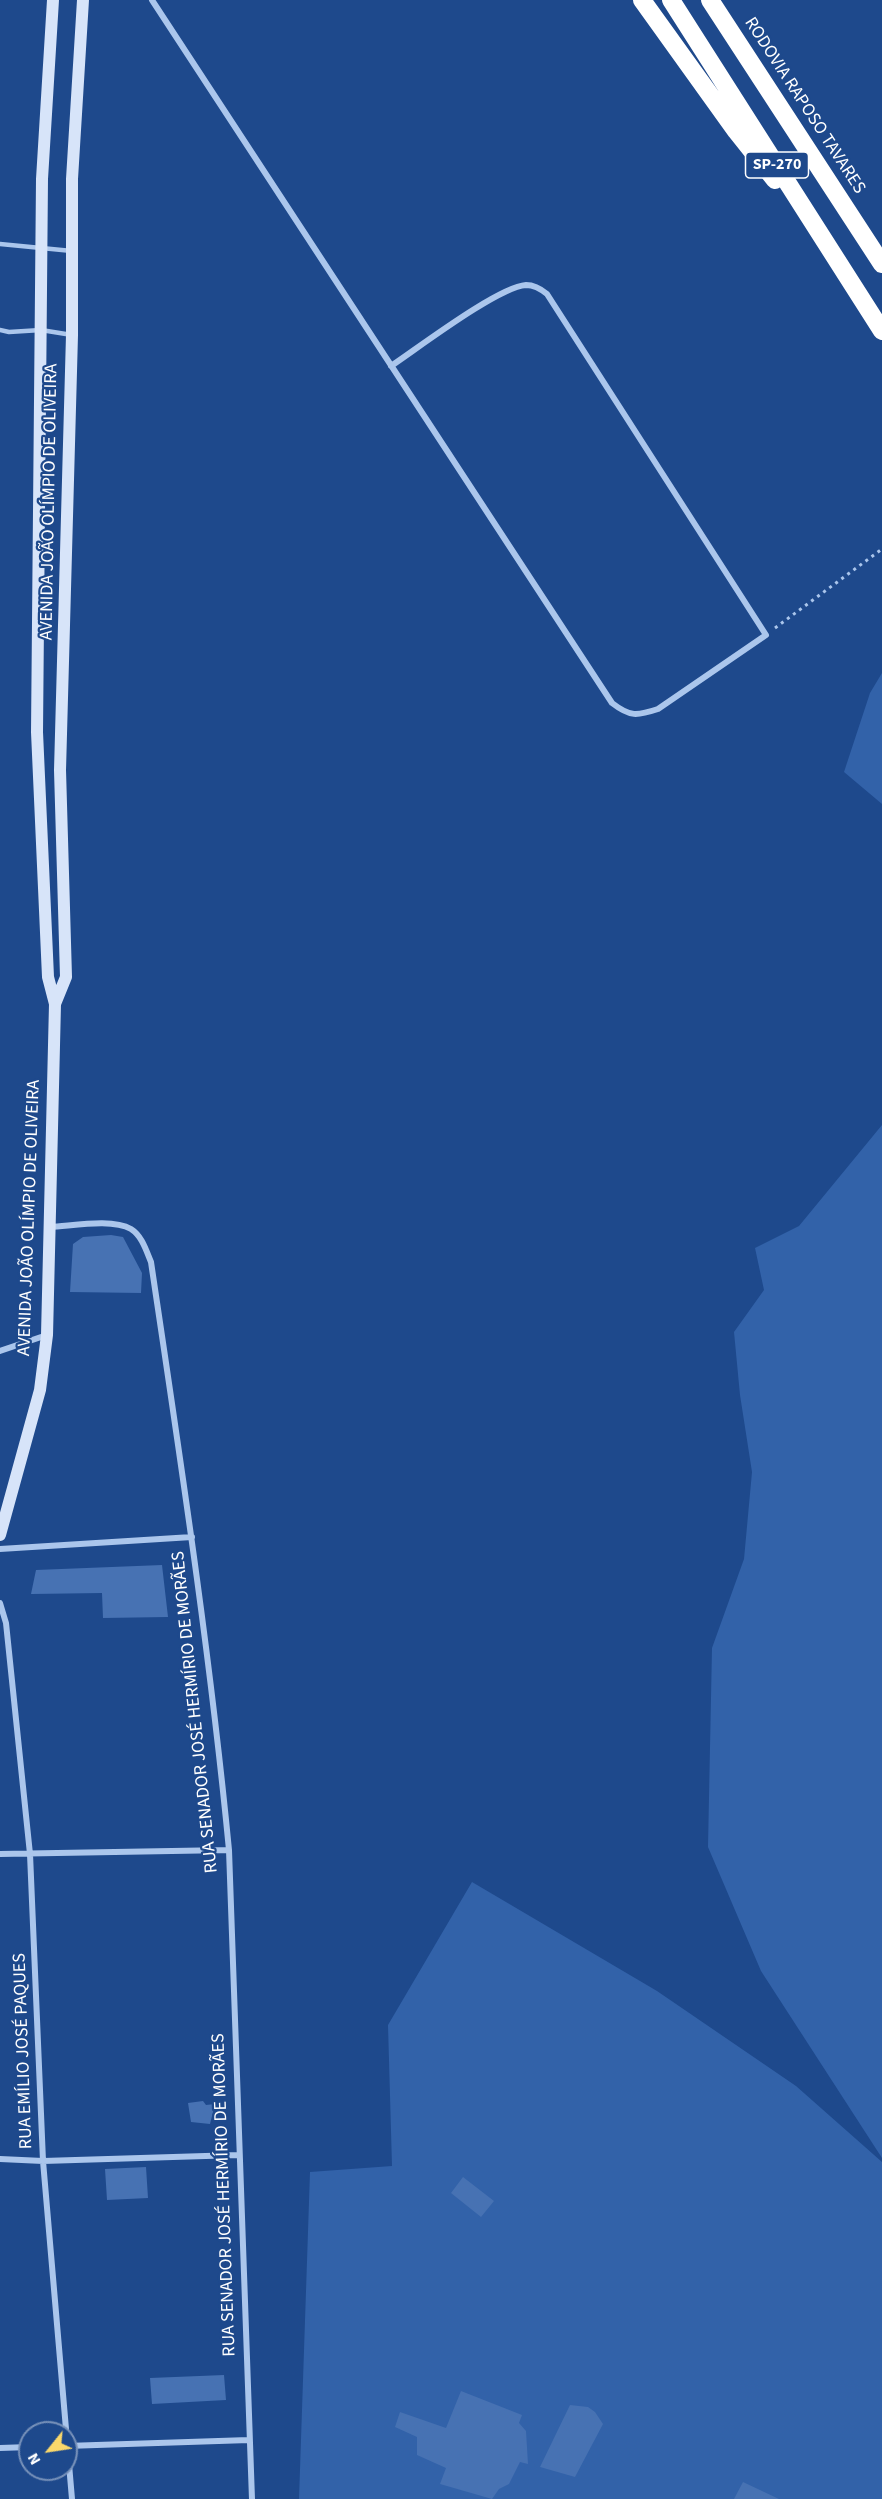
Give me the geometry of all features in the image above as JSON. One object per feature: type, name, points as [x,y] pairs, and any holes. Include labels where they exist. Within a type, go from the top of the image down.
[{"type":"highway","points":[[642,0],[736,131],[829,247]]},
{"type":"highway","name":"SP-270","points":[[671,0],[882,331]]},
{"type":"highway","name":"RODOVIA RAPOSO TAVARES","points":[[710,0],[882,264]]},
{"type":"main road","name":"AVENIDA JOÃO OLÍMPIO DE OLIVEIRA","points":[[0,1535],[40,1390],[47,1335],[56,1004],[48,977],[37,732],[40,250],[42,175],[53,0]]},
{"type":"main road","name":"AVENIDA JOÃO OLÍMPIO DE OLIVEIRA","points":[[56,1004],[66,977],[60,770],[72,335],[72,179],[83,0]]},
{"type":"street","points":[[152,0],[391,366],[612,703],[625,713],[641,714],[658,709],[766,635],[547,294],[538,287],[527,285],[491,300],[391,366]]},
{"type":"street","name":"RUA SENADOR JOSÉ HERMÍRIO DE MORÃES","points":[[49,1227],[115,1223],[132,1230],[143,1242],[151,1262],[192,1537],[221,1767],[228,1850],[252,2499]]},
{"type":"street","points":[[0,1352],[47,1335]]},
{"type":"street","points":[[0,1549],[192,1537]]},
{"type":"street","name":"RUA EMÍLIO JOSÉ PAQUES","points":[[0,1603],[6,1623],[30,1854],[43,2161],[65,2421]]},
{"type":"street","points":[[0,1854],[228,1850]]},
{"type":"street","points":[[0,2159],[43,2161],[238,2155]]},
{"type":"street","points":[[78,2445],[249,2440]]},
{"type":"street","points":[[0,2448],[18,2447]]},
{"type":"street","name":"RUA EMÍLIO JOSÉ PAQUES","points":[[70,2481],[72,2499]]},
{"type":"lane","points":[[0,244],[40,250],[72,251]]},
{"type":"lane","points":[[0,330],[9,332],[41,330],[72,335]]},
{"type":"path","points":[[766,635],[882,549]]},
{"type":"shaded area","points":[[882,673],[882,804],[844,772],[870,693]]},
{"type":"shaded area","points":[[882,1125],[882,2158],[761,1971],[708,1847],[712,1648],[744,1559],[752,1472],[740,1395],[734,1332],[764,1290],[755,1248],[799,1226]]},
{"type":"shaded area","points":[[472,1882],[657,1991],[796,2086],[882,2162],[882,2499],[299,2499],[310,2172],[392,2166],[388,2025]]},
{"type":"building","points":[[111,1235],[123,1237],[142,1273],[141,1293],[70,1292],[73,1244],[83,1237]]},
{"type":"building","points":[[162,1565],[168,1617],[103,1618],[102,1593],[31,1594],[36,1570]]},
{"type":"building","points":[[203,2101],[206,2105],[215,2104],[210,2124],[191,2122],[188,2103]]},
{"type":"building","points":[[146,2167],[148,2198],[107,2200],[105,2169]]},
{"type":"building","points":[[463,2177],[494,2201],[481,2217],[451,2193]]},
{"type":"building","points":[[224,2375],[226,2400],[152,2404],[150,2378]]},
{"type":"building","points":[[461,2391],[522,2415],[519,2423],[526,2431],[528,2464],[520,2462],[509,2484],[499,2489],[492,2499],[440,2484],[446,2468],[417,2455],[417,2437],[395,2427],[400,2412],[446,2428]]},
{"type":"building","points":[[570,2405],[588,2407],[595,2412],[603,2424],[575,2477],[540,2467]]},
{"type":"building","points":[[743,2482],[779,2499],[734,2499]]}]
